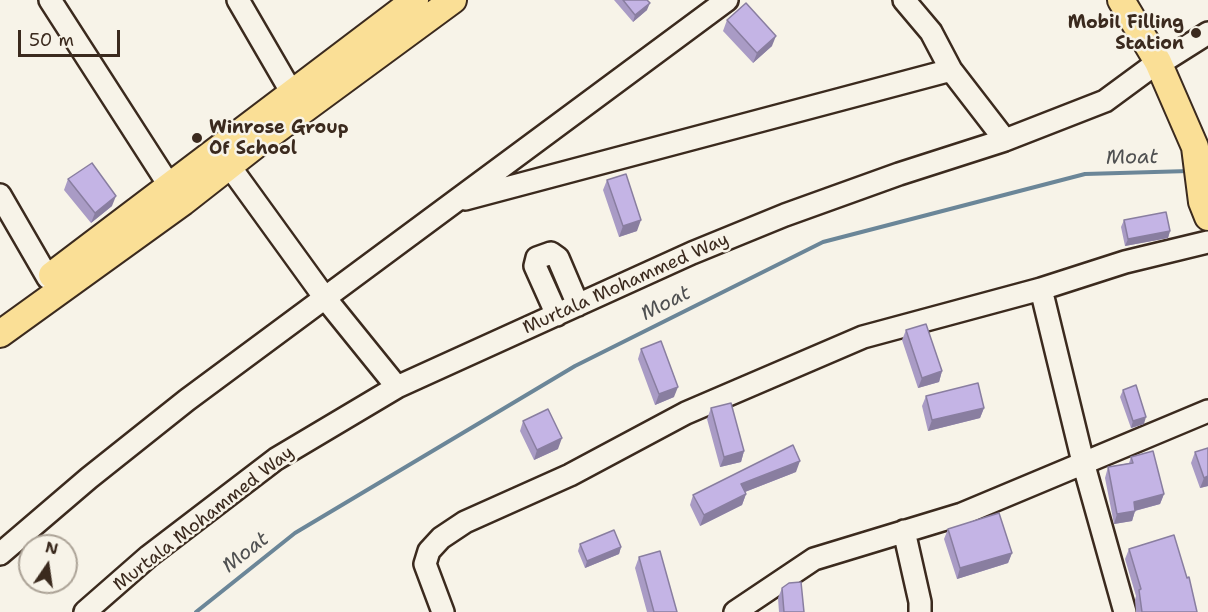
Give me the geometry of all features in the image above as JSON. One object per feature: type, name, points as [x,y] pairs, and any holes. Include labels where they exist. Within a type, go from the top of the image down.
[{"type":"main road","points":[[0,334],[183,202],[223,157],[292,93],[415,0]]},
{"type":"main road","points":[[0,313],[170,185],[223,157],[453,0]]},
{"type":"main road","points":[[1120,0],[1158,62],[1195,147],[1205,210]]},
{"type":"street","points":[[50,0],[170,185]]},
{"type":"street","points":[[238,0],[292,93]]},
{"type":"street","points":[[0,554],[89,478],[187,400],[727,0]]},
{"type":"street","points":[[904,0],[931,32],[951,70],[1005,140]]},
{"type":"street","name":"Murtala Mohammed Way","points":[[85,612],[149,556],[276,459],[397,387],[692,253],[785,215],[899,174],[1005,140],[1105,101],[1158,62],[1167,59],[1208,33]]},
{"type":"street","points":[[453,202],[951,70]]},
{"type":"street","points":[[223,157],[325,298],[397,387]]},
{"type":"street","points":[[0,195],[48,278]]},
{"type":"street","points":[[443,612],[425,564],[429,550],[441,538],[465,522],[570,475],[686,413],[863,337],[1041,289],[1125,262],[1208,242]]},
{"type":"street","points":[[557,315],[535,266],[537,258],[551,252],[558,258],[578,305]]},
{"type":"street","points":[[1041,289],[1083,462],[1125,612]]},
{"type":"street","points":[[735,612],[763,603],[814,559],[962,514],[1208,411]]},
{"type":"street","points":[[904,531],[920,602],[920,612]]},
{"type":"building","points":[[623,0],[647,0],[650,3],[635,15]]},
{"type":"building","points":[[746,3],[776,36],[757,53],[727,20]]},
{"type":"building","points":[[92,163],[116,196],[95,213],[68,179]]},
{"type":"building","points":[[626,174],[641,220],[623,226],[607,180]]},
{"type":"building","points":[[1166,212],[1170,231],[1128,239],[1124,220]]},
{"type":"building","points":[[926,324],[942,371],[922,378],[906,330]]},
{"type":"building","points":[[661,341],[678,387],[659,394],[641,349]]},
{"type":"building","points":[[978,383],[984,408],[932,420],[926,396]]},
{"type":"building","points":[[1136,385],[1146,417],[1133,421],[1123,390]]},
{"type":"building","points":[[731,403],[744,451],[724,457],[711,408]]},
{"type":"building","points":[[548,409],[562,438],[537,450],[523,421]]},
{"type":"building","points":[[793,445],[800,461],[741,484],[746,494],[704,515],[693,495]]},
{"type":"building","points":[[1208,448],[1208,476],[1204,478],[1195,452]]},
{"type":"building","points":[[1153,451],[1164,494],[1134,502],[1135,511],[1117,514],[1108,467],[1133,463],[1131,457]]},
{"type":"building","points":[[999,513],[1012,553],[960,568],[948,529]]},
{"type":"building","points":[[614,530],[621,547],[587,561],[580,544]]},
{"type":"building","points":[[1174,535],[1187,578],[1189,577],[1197,612],[1142,612],[1139,590],[1141,589],[1129,549]]},
{"type":"building","points":[[660,551],[677,612],[654,612],[639,557]]},
{"type":"building","points":[[801,582],[804,612],[784,612],[782,588],[789,583]]},
{"type":"waterway","name":"Moat","points":[[196,612],[295,533],[575,366],[823,242],[1085,174],[1189,171]]},
{"type":"place","name":"Mobil Filling Station","points":[[1196,33]]},
{"type":"place","name":"Winrose Group Of School","points":[[197,138]]}]
